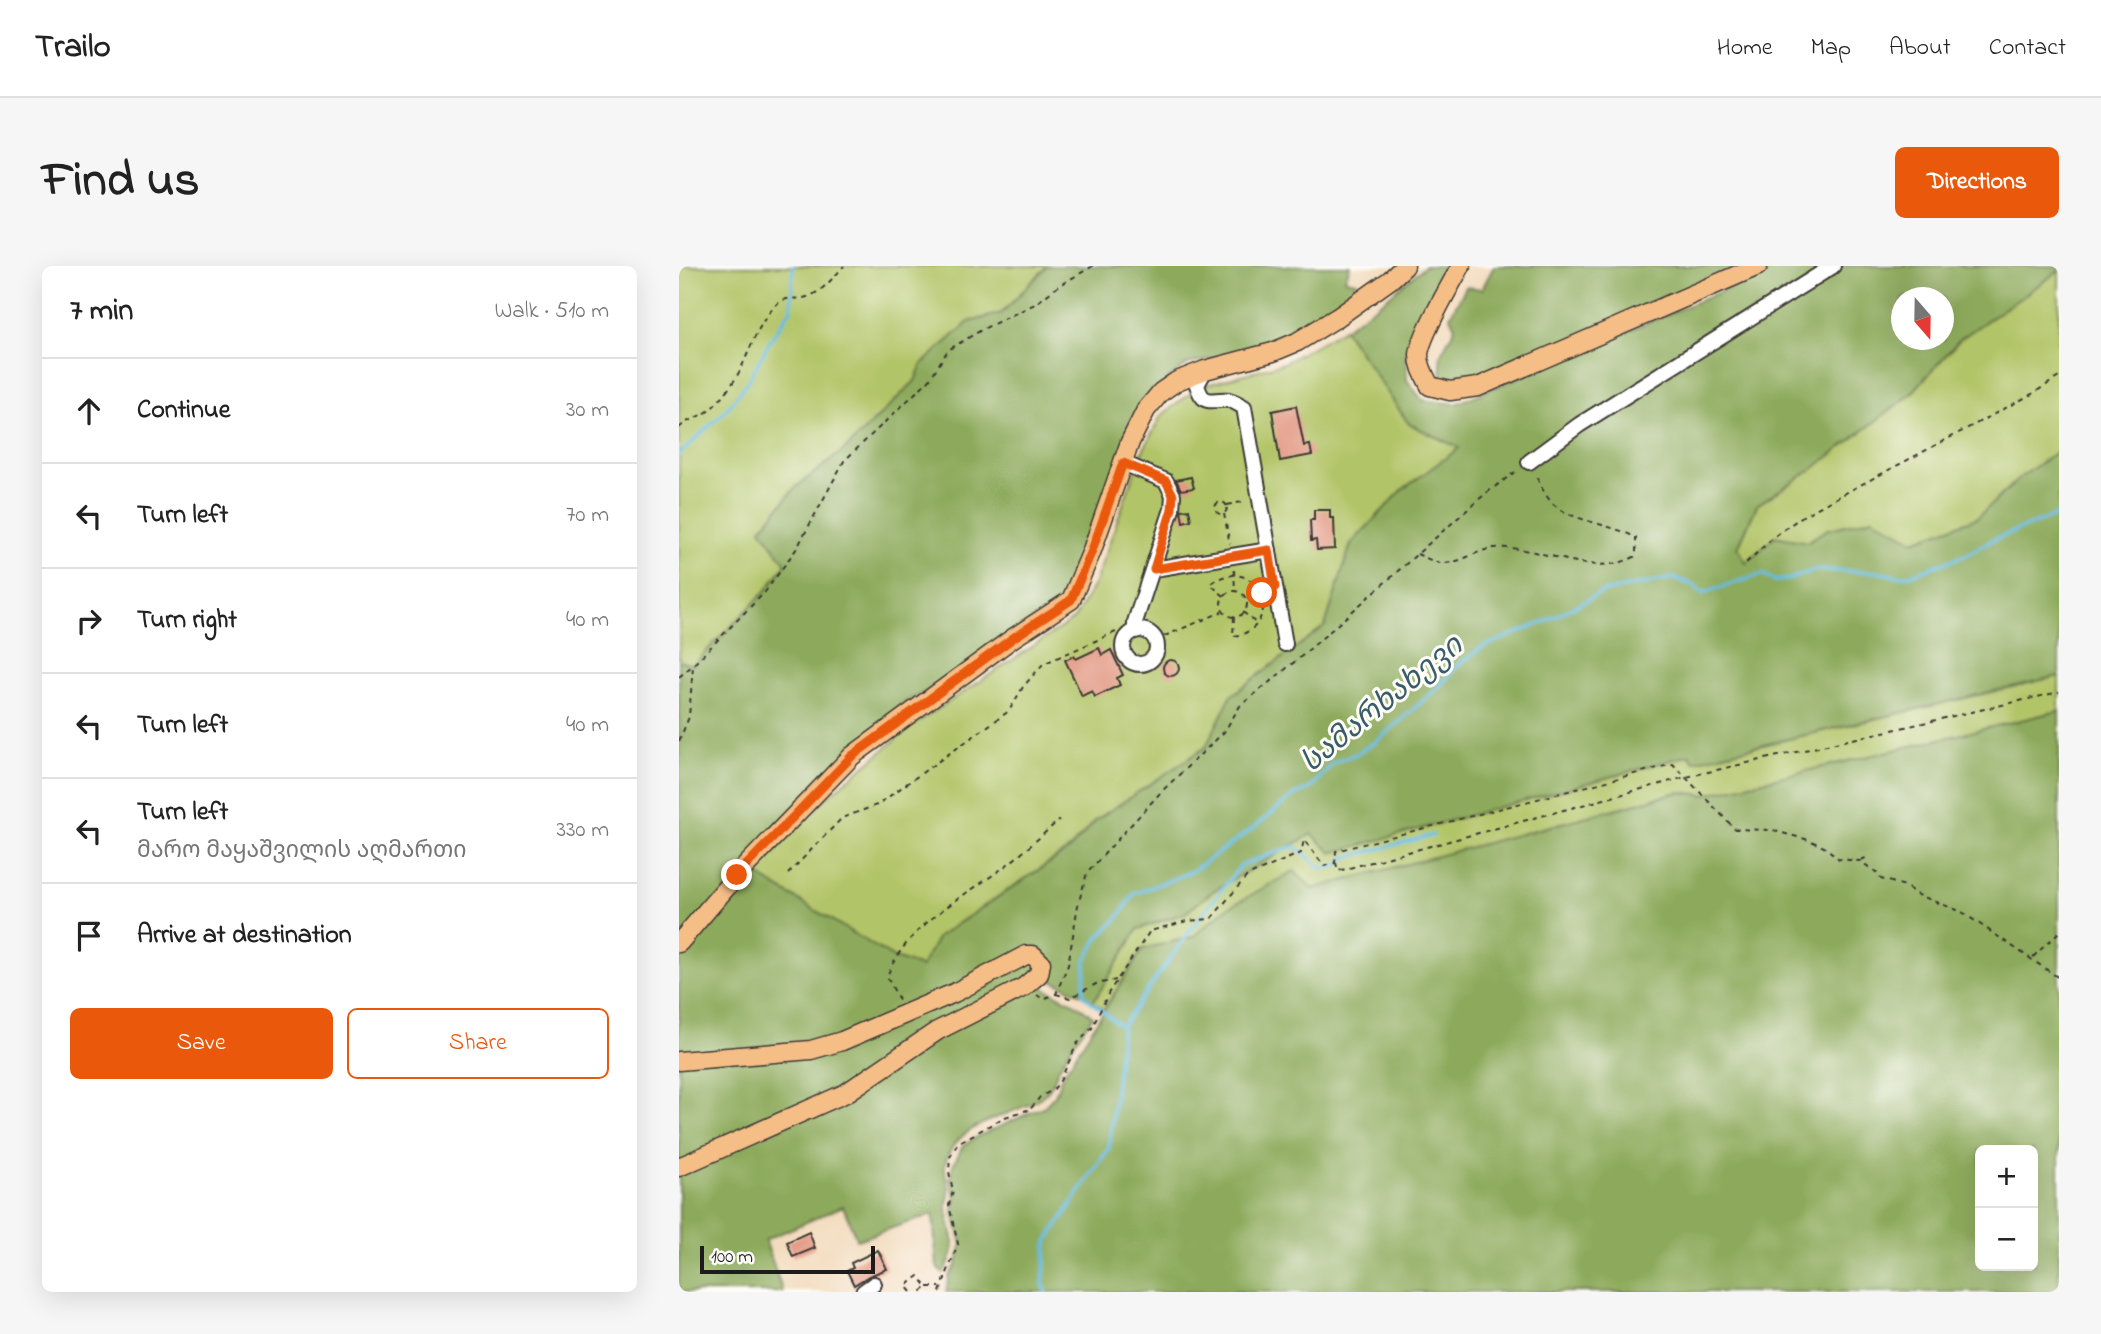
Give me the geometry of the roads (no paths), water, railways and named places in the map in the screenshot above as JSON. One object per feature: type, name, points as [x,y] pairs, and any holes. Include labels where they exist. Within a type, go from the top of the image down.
[{"type":"main road","points":[[679,943],[737,875],[852,756],[1013,638],[1071,600],[1146,410],[1171,384],[1205,370],[1273,352],[1297,342],[1387,273],[1405,266]]},
{"type":"main road","points":[[1461,266],[1439,305],[1419,354],[1421,370],[1430,386],[1450,391],[1478,387],[1758,266]]},
{"type":"main road","points":[[679,1061],[811,1050],[869,1031],[982,979],[1025,955],[1033,955],[1041,963],[1041,970],[1024,987],[937,1031],[846,1093],[679,1167]]},
{"type":"lane","points":[[1529,461],[1591,417],[1833,266]]},
{"type":"lane","points":[[1205,370],[1196,386],[1200,396],[1209,402],[1231,400],[1244,407],[1269,550],[1268,590],[1285,644]]},
{"type":"lane","points":[[1123,463],[1166,481],[1173,495],[1172,509],[1154,569],[1133,633],[1126,638],[1124,649],[1125,655],[1133,663],[1145,663],[1154,657],[1157,648],[1155,640],[1146,631],[1133,633]]},
{"type":"lane","points":[[1154,569],[1269,550]]},
{"type":"waterway","points":[[679,455],[726,410],[748,381],[791,309],[793,266]]},
{"type":"waterway","name":"სამარხახევი","points":[[1046,1292],[1043,1283],[1047,1241],[1109,1148],[1122,1027],[1083,995],[1086,960],[1098,938],[1118,918],[1134,894],[1191,872],[1293,796],[1311,788],[1333,763],[1358,753],[1377,741],[1439,687],[1458,665],[1483,647],[1544,622],[1603,592],[1673,578],[1694,585],[1702,593],[1763,574],[1775,581],[1815,570],[1910,575],[1966,555],[1990,541],[2059,514]]},
{"type":"waterway","points":[[1122,1026],[1241,865],[1295,846],[1322,869],[1339,865],[1344,858],[1433,835]]}]
